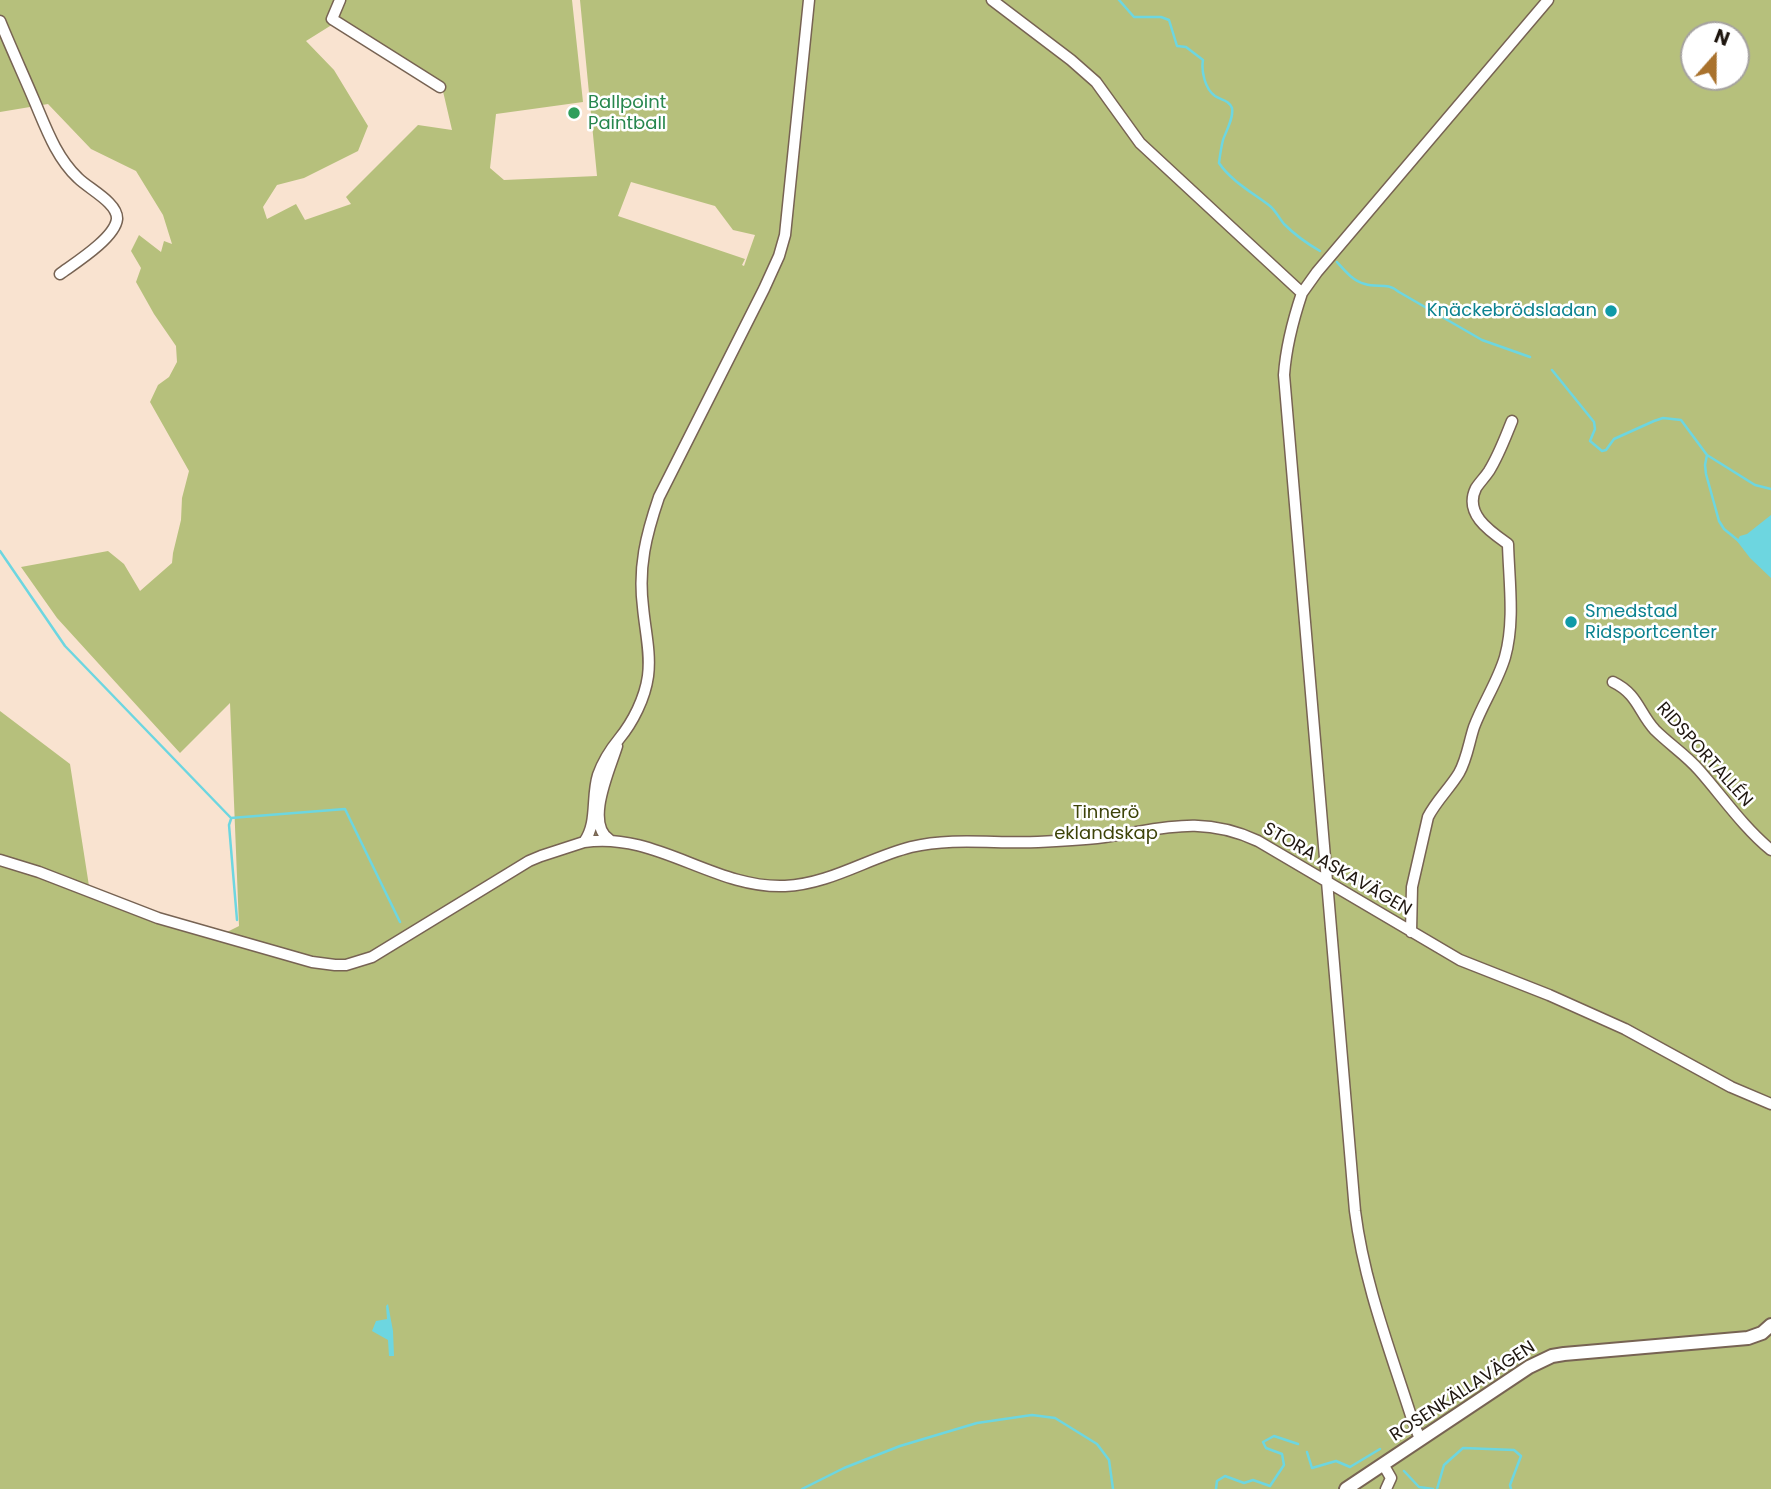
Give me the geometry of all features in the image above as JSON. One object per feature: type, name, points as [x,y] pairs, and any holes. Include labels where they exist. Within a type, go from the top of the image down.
[{"type":"street","points":[[340,0],[332,19],[440,87]]},
{"type":"street","points":[[611,840],[601,832],[599,826],[604,781],[619,740],[640,704],[648,674],[649,653],[642,604],[643,552],[659,497],[779,256],[785,235],[809,0]]},
{"type":"street","points":[[992,0],[1096,82],[1140,143],[1302,293]]},
{"type":"street","points":[[1420,1439],[1367,1278],[1359,1240],[1326,882],[1284,374],[1285,351],[1302,293],[1317,272],[1548,0]]},
{"type":"street","points":[[0,22],[58,153],[72,172],[114,207],[117,215],[112,231],[95,248],[60,274]]},
{"type":"street","points":[[1411,932],[1412,887],[1428,817],[1465,758],[1475,725],[1504,659],[1509,638],[1508,544],[1482,525],[1476,516],[1473,496],[1495,461],[1512,421]]},
{"type":"street","name":"RIDSPORTALLÉN","points":[[1614,682],[1630,693],[1653,728],[1698,768],[1771,850]]},
{"type":"street","points":[[584,842],[591,828],[599,772],[607,754],[619,740]]},
{"type":"street","name":"STORA ASKAVÄGEN","points":[[1,862],[39,872],[158,918],[299,958],[324,964],[346,965],[372,957],[530,861],[584,842],[611,840],[653,848],[726,876],[758,884],[794,886],[826,879],[896,851],[926,844],[1076,840],[1194,825],[1222,829],[1258,841],[1460,960],[1625,1029],[1731,1087],[1771,1104]]},
{"type":"street","name":"ROSENKÄLLAVÄGEN","points":[[1346,1489],[1529,1367],[1552,1356],[1748,1338],[1762,1333],[1771,1325]]},
{"type":"street","points":[[1383,1464],[1391,1478],[1386,1489]]},
{"type":"green space","name":"Tinnerö eklandskap","points":[[0,0],[572,0],[583,102],[496,114],[490,168],[504,180],[597,176],[580,0],[1771,0],[1771,1489],[0,1489],[0,711],[70,764],[89,886],[66,882],[219,936],[239,926],[230,703],[180,753],[57,618],[21,567],[108,551],[124,564],[140,591],[172,563],[189,471],[150,402],[158,385],[169,377],[177,362],[176,346],[136,282],[141,268],[131,251],[139,235],[161,252],[164,241],[172,244],[163,215],[136,171],[91,149],[48,104],[0,112]],"holes":[[[338,21],[442,87],[452,130],[418,125],[346,197],[351,204],[305,220],[296,204],[267,219],[263,207],[277,185],[304,178],[358,151],[368,126],[334,70],[306,41]],[[631,182],[715,206],[733,230],[755,235],[744,266],[742,265],[745,259],[618,216]]]},
{"type":"water","points":[[1771,515],[1771,578],[1737,541],[1740,536],[1747,534]]},
{"type":"water","points":[[388,1304],[394,1356],[389,1356],[388,1340],[372,1331],[376,1321],[387,1319]]},
{"type":"waterway","points":[[1119,0],[1134,17],[1161,17],[1169,20],[1177,46],[1186,47],[1203,60],[1203,74],[1209,89],[1232,108],[1219,163],[1236,181],[1272,208],[1292,232],[1320,251]]},
{"type":"waterway","points":[[1337,262],[1361,283],[1391,287],[1482,340],[1530,357]]},
{"type":"waterway","points":[[1552,370],[1594,422],[1595,429],[1590,441],[1602,451],[1606,450],[1614,439],[1654,421],[1663,418],[1681,420],[1707,455],[1755,485],[1771,489]]},
{"type":"waterway","points":[[1707,455],[1706,474],[1719,521],[1724,529],[1740,542]]},
{"type":"waterway","points":[[0,551],[65,646],[231,818],[345,809],[400,922]]},
{"type":"waterway","points":[[231,819],[229,825],[237,920]]},
{"type":"waterway","points":[[802,1489],[844,1468],[900,1446],[977,1423],[1032,1415],[1055,1418],[1097,1444],[1109,1460],[1113,1489]]},
{"type":"waterway","points":[[1216,1489],[1217,1481],[1225,1476],[1244,1483],[1253,1480],[1270,1486],[1284,1465],[1282,1454],[1266,1448],[1263,1442],[1274,1436],[1298,1444]]},
{"type":"waterway","points":[[1437,1489],[1444,1465],[1463,1448],[1514,1450],[1521,1456],[1510,1485],[1511,1489]]},
{"type":"waterway","points":[[1307,1452],[1312,1468],[1336,1461],[1350,1467],[1380,1449]]},
{"type":"waterway","points":[[1404,1471],[1419,1487],[1433,1489]]},
{"type":"place","name":"Ballpoint Paintball","points":[[574,113]]},
{"type":"place","name":"Knäckebrödsladan","points":[[1611,311]]},
{"type":"place","name":"Smedstad Ridsportcenter","points":[[1571,622]]}]
